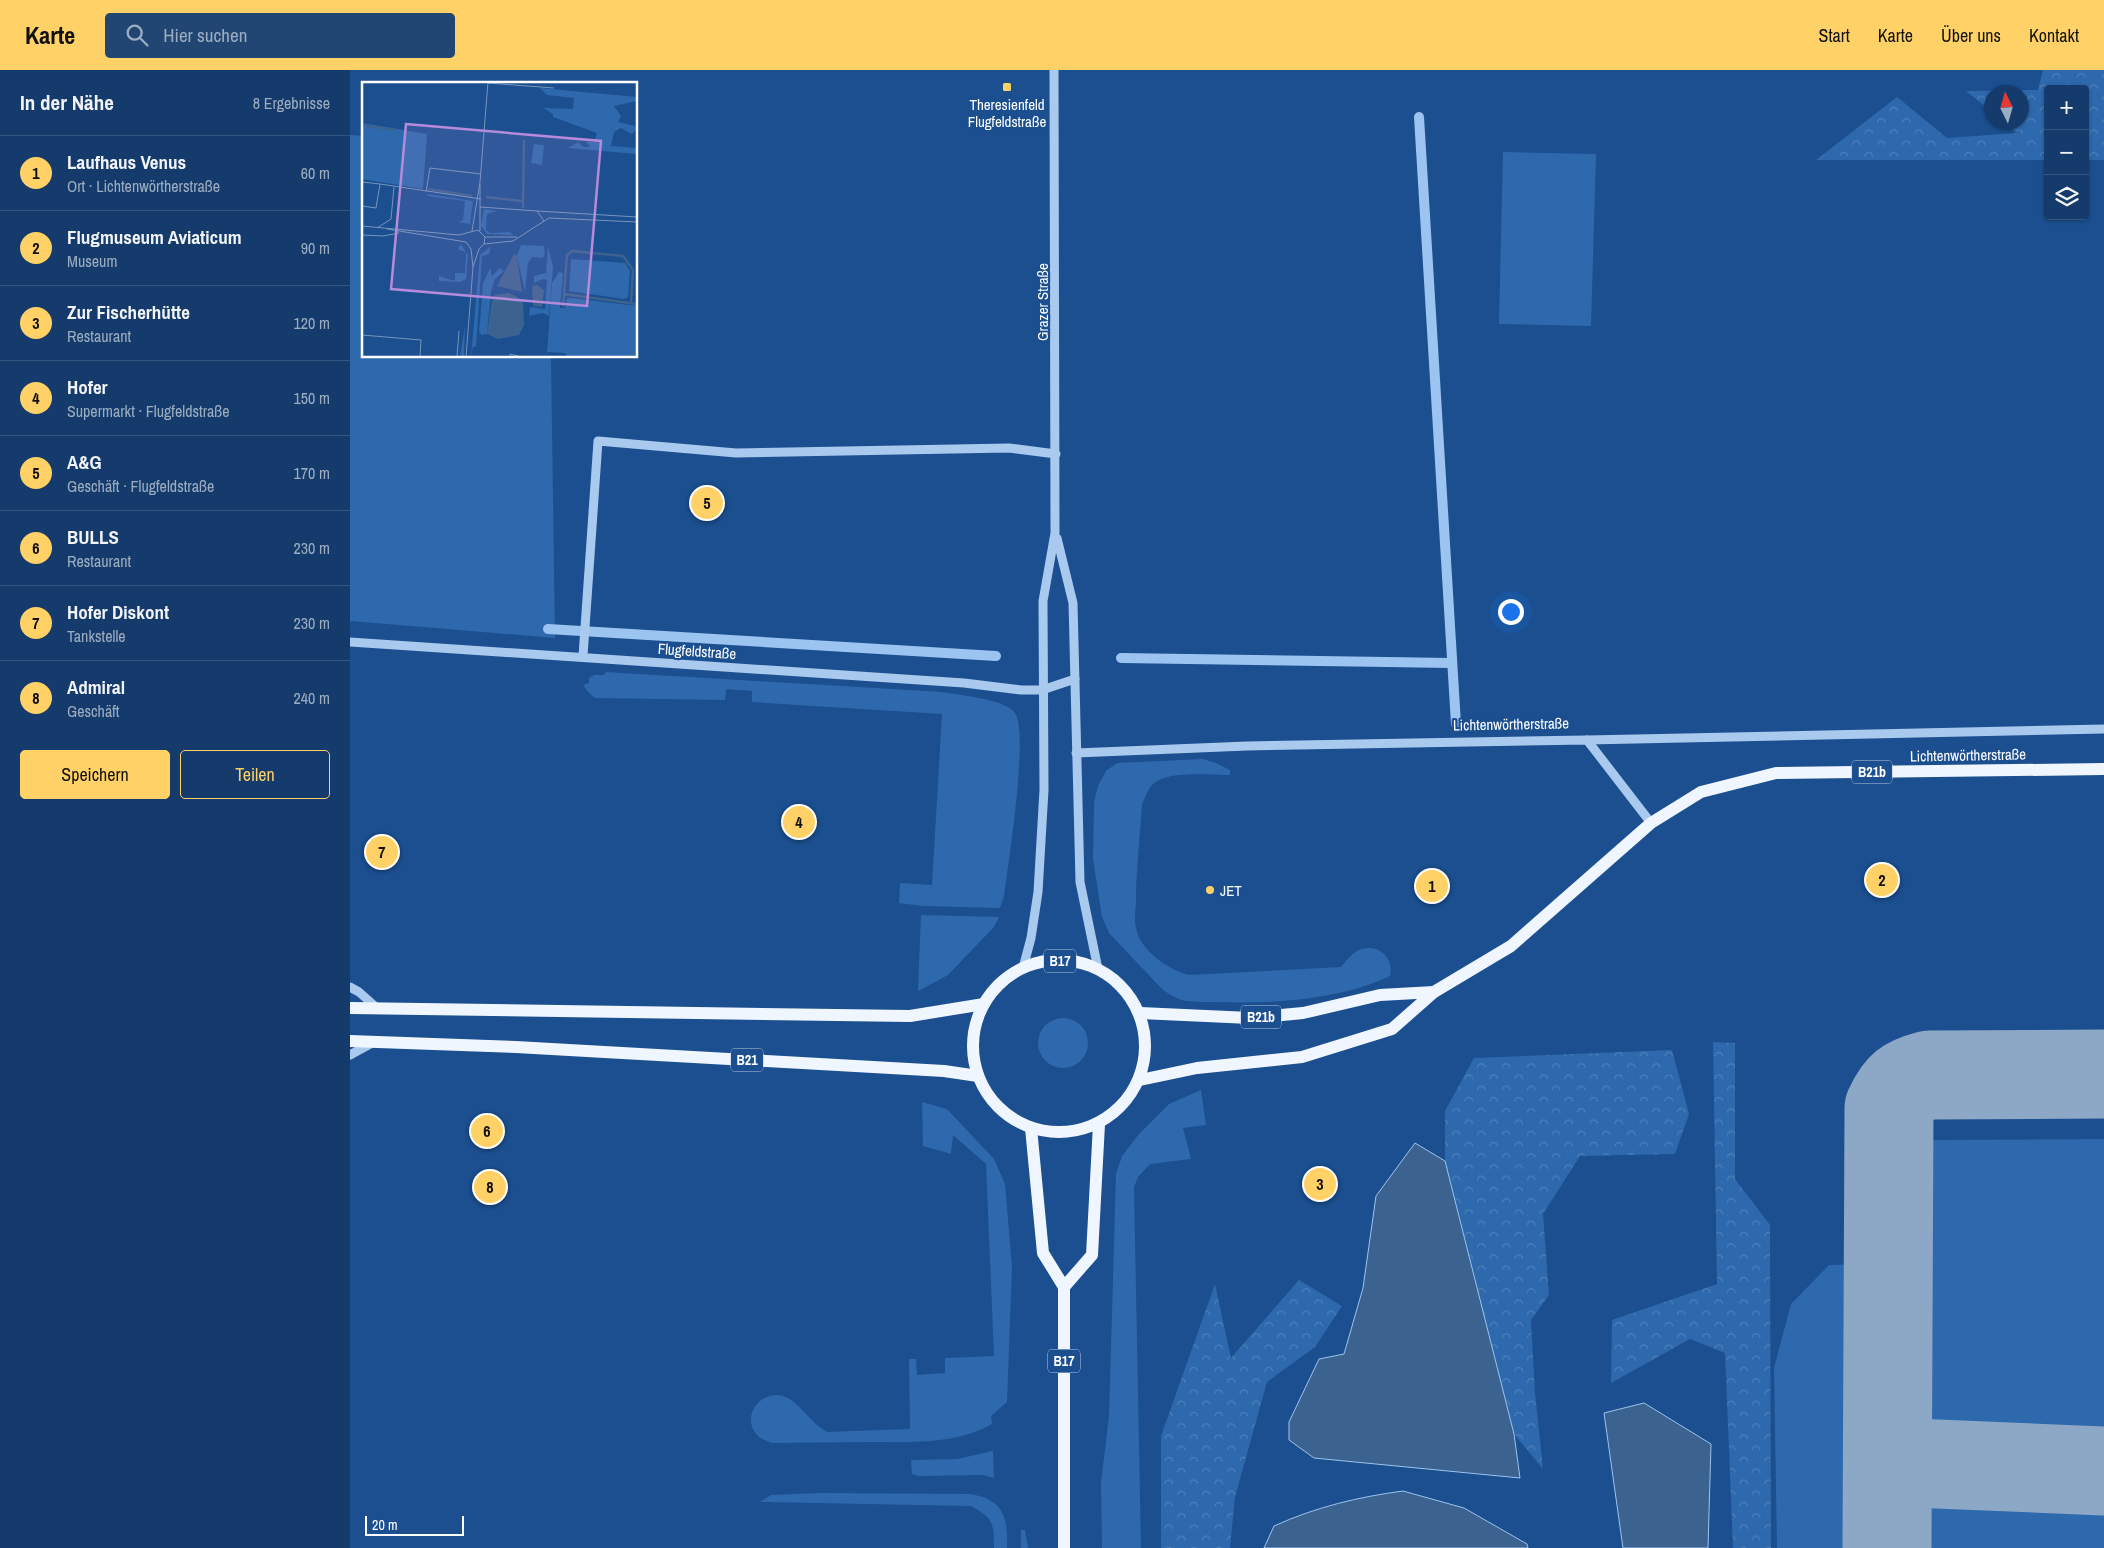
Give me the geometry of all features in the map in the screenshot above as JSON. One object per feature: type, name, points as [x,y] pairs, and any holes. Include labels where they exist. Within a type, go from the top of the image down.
[{"type":"main road","name":"Lichtenwörtherstraße","points":[[1652,823],[1701,792],[1776,774],[2104,769]]},
{"type":"main road","name":"B21b","points":[[1140,1080],[1197,1068],[1302,1057],[1392,1030],[1434,992],[1511,946],[1652,823]]},
{"type":"main road","name":"B17","points":[[1048,961],[1073,961],[1098,969],[1122,986],[1140,1013],[1146,1035],[1146,1057],[1140,1080],[1122,1106],[1099,1124],[1076,1132],[1055,1133],[1031,1128],[1007,1116],[987,1094],[978,1076],[973,1050],[975,1026],[984,1004],[998,985],[1023,968],[1048,961]]},
{"type":"main road","name":"B21b","points":[[1140,1013],[1250,1018],[1303,1013],[1380,996],[1434,992]]},
{"type":"main road","points":[[350,1008],[910,1016],[984,1004]]},
{"type":"main road","name":"B21","points":[[350,1041],[516,1047],[944,1071],[978,1076]]},
{"type":"main road","points":[[1031,1128],[1042,1253],[1064,1287],[1092,1255],[1099,1124]]},
{"type":"main road","name":"B17","points":[[1064,1287],[1064,1548]]},
{"type":"street","name":"Grazer Straße","points":[[1054,70],[1056,533]]},
{"type":"street","points":[[584,656],[598,441],[736,453],[1009,448],[1056,454]]},
{"type":"street","points":[[1056,533],[1073,603],[1080,882],[1098,969]]},
{"type":"street","points":[[1023,968],[1031,938],[1038,892],[1044,790],[1043,601],[1056,533]]},
{"type":"street","name":"Flugfeldstraße","points":[[350,642],[584,656],[954,682],[1021,690],[1042,690]]},
{"type":"street","points":[[1042,690],[1074,679]]},
{"type":"street","points":[[1587,740],[2104,729]]},
{"type":"street","name":"Lichtenwörtherstraße","points":[[1076,753],[1247,746],[1587,740],[1652,823]]},
{"type":"street","points":[[350,987],[359,992],[377,1008]]},
{"type":"street","points":[[350,1055],[374,1042]]},
{"type":"green space","points":[[2043,70],[2104,70],[2104,160],[2089,160],[2089,85],[2044,85],[2044,160],[1816,160],[1897,97],[1947,138],[2017,133],[2013,130],[2029,130],[2029,90],[2038,90]]},
{"type":"green space","points":[[1966,91],[1984,91],[1984,105]]},
{"type":"green space","points":[[350,135],[362,136],[362,358],[551,358],[555,638],[350,621]]},
{"type":"green space","points":[[1503,152],[1596,154],[1591,326],[1499,324]]},
{"type":"green space","points":[[606,672],[942,692],[992,701],[1010,708],[1015,713],[1019,726],[1019,772],[1004,896],[1000,908],[923,906],[899,903],[900,883],[932,885],[942,714],[752,702],[752,691],[726,689],[725,700],[595,698],[583,685],[589,683],[589,678],[594,675],[604,675]]},
{"type":"green space","points":[[1203,759],[1230,770],[1230,775],[1189,774],[1168,777],[1153,784],[1146,794],[1142,805],[1135,925],[1140,939],[1151,953],[1173,969],[1189,975],[1341,967],[1350,956],[1362,949],[1369,948],[1380,951],[1388,959],[1391,970],[1390,976],[1350,990],[1305,999],[1260,1002],[1186,1001],[1162,989],[1109,933],[1102,917],[1093,859],[1094,802],[1098,786],[1106,771],[1117,763]]},
{"type":"green space","points":[[921,915],[999,917],[994,927],[948,975],[918,991]]},
{"type":"green space","points":[[1063,1018],[1073,1020],[1081,1025],[1086,1033],[1088,1043],[1086,1053],[1081,1061],[1073,1066],[1063,1068],[1053,1066],[1045,1061],[1040,1053],[1038,1043],[1040,1033],[1045,1025],[1053,1020]]},
{"type":"green space","points":[[1713,1042],[1735,1043],[1735,1179],[1770,1225],[1771,1548],[1733,1548],[1725,1353],[1690,1339],[1611,1383],[1612,1320],[1717,1284]]},
{"type":"green space","points":[[1672,1050],[1689,1114],[1675,1154],[1580,1156],[1543,1214],[1549,1295],[1531,1320],[1535,1393],[1543,1469],[1514,1434],[1445,1161],[1445,1111],[1474,1058]]},
{"type":"green space","points":[[1201,1090],[1206,1125],[1183,1128],[1191,1159],[1150,1164],[1138,1177],[1134,1187],[1141,1548],[1102,1548],[1101,1483],[1109,1416],[1116,1174],[1122,1156],[1139,1134],[1169,1104]]},
{"type":"green space","points":[[922,1102],[947,1109],[994,1159],[1005,1184],[1012,1267],[1007,1402],[991,1416],[992,1424],[963,1436],[947,1439],[915,1442],[783,1443],[771,1443],[764,1440],[758,1436],[753,1428],[752,1412],[763,1399],[779,1395],[788,1398],[827,1432],[910,1429],[909,1359],[916,1359],[917,1375],[945,1373],[945,1358],[994,1356],[986,1164],[953,1135],[951,1154],[923,1146]]},
{"type":"green space","points":[[2104,1139],[2104,1445],[1954,1438],[1938,1431],[1922,1417],[1912,1394],[1913,1272],[1917,1263],[1928,1262],[1927,1140]]},
{"type":"green space","points":[[1863,1264],[1866,1272],[1863,1548],[1777,1548],[1774,1368],[1791,1304],[1829,1265]]},
{"type":"green space","points":[[1299,1280],[1342,1306],[1315,1347],[1267,1382],[1235,1497],[1230,1548],[1161,1548],[1161,1436],[1215,1284],[1231,1358]]},
{"type":"green space","points":[[993,1451],[994,1478],[982,1475],[919,1476],[912,1474],[911,1460],[957,1459]]},
{"type":"green space","points":[[1958,1486],[2104,1493],[2104,1548],[1911,1548],[1910,1528],[1916,1511],[1934,1494]]},
{"type":"green space","points":[[820,1493],[971,1494],[982,1497],[997,1505],[1001,1511],[1006,1527],[1007,1548],[994,1548],[994,1533],[991,1522],[984,1514],[971,1506],[760,1502],[771,1495]]},
{"type":"green space","points":[[1021,1530],[1025,1530],[1028,1548],[1021,1548]]},
{"type":"shaded area","points":[[1415,1143],[1445,1161],[1514,1434],[1520,1478],[1314,1458],[1289,1440],[1289,1422],[1319,1359],[1344,1354],[1363,1288],[1376,1196]]},
{"type":"shaded area","points":[[1644,1403],[1711,1444],[1708,1548],[1623,1548],[1604,1413]]},
{"type":"shaded area","points":[[1403,1491],[1464,1508],[1527,1544],[1528,1548],[1264,1548],[1274,1526],[1290,1519],[1337,1504]]},
{"type":"waterway","points":[[1419,117],[1456,724]]},
{"type":"waterway","points":[[548,629],[996,656]]},
{"type":"waterway","points":[[1121,658],[1452,663]]},
{"type":"taxiway","points":[[1887,1548],[1889,1108],[1896,1094],[1904,1085],[1929,1075],[2104,1074]]},
{"type":"taxiway","points":[[1889,1462],[2104,1471]]},
{"type":"place","name":"Theresienfeld Flugfeldstraße","points":[[1007,87]]},
{"type":"place","name":"A&G","points":[[707,503]]},
{"type":"place","name":"Hofer","points":[[799,822]]},
{"type":"place","name":"Hofer Diskont","points":[[382,852]]},
{"type":"place","name":"Flugmuseum Aviaticum","points":[[1882,880]]},
{"type":"place","name":"Laufhaus Venus","points":[[1432,886]]},
{"type":"place","name":"JET","points":[[1210,890]]},
{"type":"place","name":"BULLS","points":[[487,1131]]},
{"type":"place","name":"Zur Fischerhütte","points":[[1320,1184]]},
{"type":"place","name":"Admiral","points":[[490,1187]]}]
